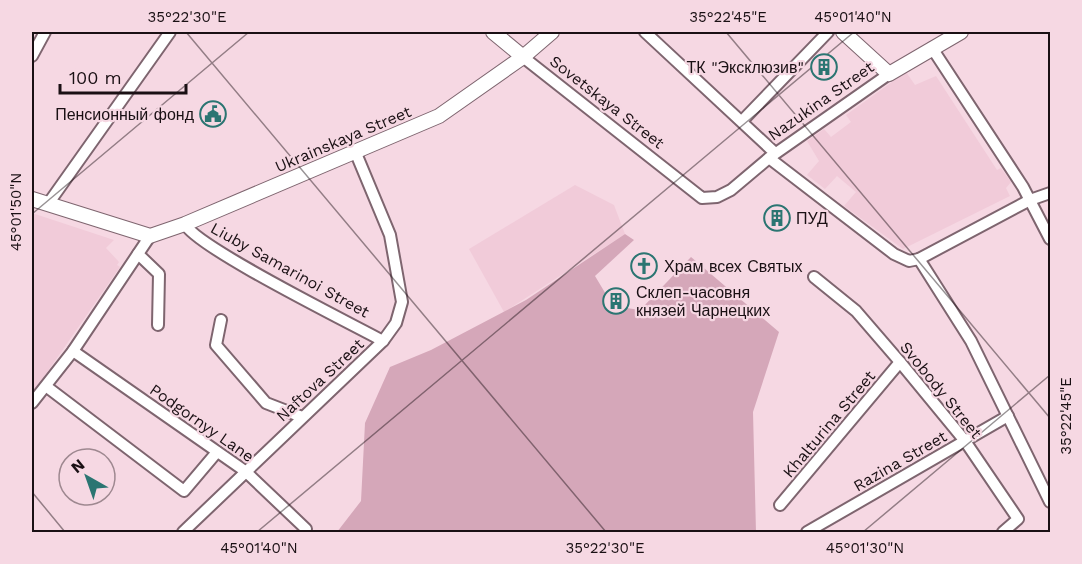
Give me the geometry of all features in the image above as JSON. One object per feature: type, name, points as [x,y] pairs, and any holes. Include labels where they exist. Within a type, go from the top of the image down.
[{"type":"main road","name":"Sovetskaya Street","points":[[493,32],[523,57]]},
{"type":"main road","name":"Ukrainskaya Street","points":[[150,236],[185,224],[439,116],[523,57],[552,32]]},
{"type":"main road","points":[[843,32],[889,74]]},
{"type":"main road","name":"Nazukina Street","points":[[889,74],[961,32]]},
{"type":"main road","points":[[32,199],[150,236]]},
{"type":"street","points":[[32,56],[45,32]]},
{"type":"street","points":[[48,204],[170,32]]},
{"type":"street","points":[[645,32],[742,121],[772,156],[894,254],[909,261],[919,259],[1030,200],[1050,193]]},
{"type":"street","points":[[742,121],[828,32]]},
{"type":"street","points":[[932,48],[1030,200],[1050,239]]},
{"type":"street","name":"Sovetskaya Street","points":[[523,57],[702,198]]},
{"type":"street","name":"Nazukina Street","points":[[702,198],[717,197],[730,190],[772,156],[889,74]]},
{"type":"street","name":"Naftova Street","points":[[183,532],[244,471],[383,341],[396,323],[402,302],[390,235],[355,151]]},
{"type":"street","name":"Liuby Samarinoi Street","points":[[185,224],[190,231],[219,253],[383,341]]},
{"type":"street","points":[[32,403],[47,387],[73,351],[150,236]]},
{"type":"street","points":[[138,254],[159,274],[158,325]]},
{"type":"street","points":[[919,259],[971,342],[1050,502]]},
{"type":"street","name":"Svobody Street","points":[[814,277],[856,311],[964,441],[1018,519],[1003,532]]},
{"type":"street","points":[[221,320],[216,345],[225,359],[266,403],[302,417]]},
{"type":"street","name":"Podgornyy Lane","points":[[73,351],[244,471],[306,529]]},
{"type":"street","name":"Khalturina Street","points":[[780,505],[900,363]]},
{"type":"street","points":[[47,387],[184,491],[217,452]]},
{"type":"street","name":"Razina Street","points":[[807,532],[1008,416]]},
{"type":"shaded area","points":[[906,72],[915,85],[936,76],[997,170],[1001,168],[1011,182],[1006,188],[1010,196],[903,249],[844,206],[856,192],[837,176],[825,189],[807,175],[819,161],[807,141],[824,129],[831,137],[851,122],[846,115]]},
{"type":"shaded area","points":[[575,185],[614,205],[625,234],[504,312],[469,249]]},
{"type":"shaded area","points":[[32,213],[114,240],[106,248],[119,262],[117,265],[120,267],[32,394]]},
{"type":"shaded area","points":[[625,234],[634,240],[595,276],[613,306],[640,310],[691,257],[779,332],[753,412],[756,532],[337,532],[361,501],[365,423],[390,367],[431,350],[526,300]]},
{"type":"place","name":"ТК \"Эксклюзив\"","points":[[824,67]]},
{"type":"place","name":"Пенсионный фонд","points":[[213,114]]},
{"type":"place","name":"ПУД","points":[[777,218]]},
{"type":"place","name":"Храм всех Святых","points":[[644,266]]},
{"type":"place","name":"Склеп-часовня князей Чарнецких","points":[[616,301]]}]
